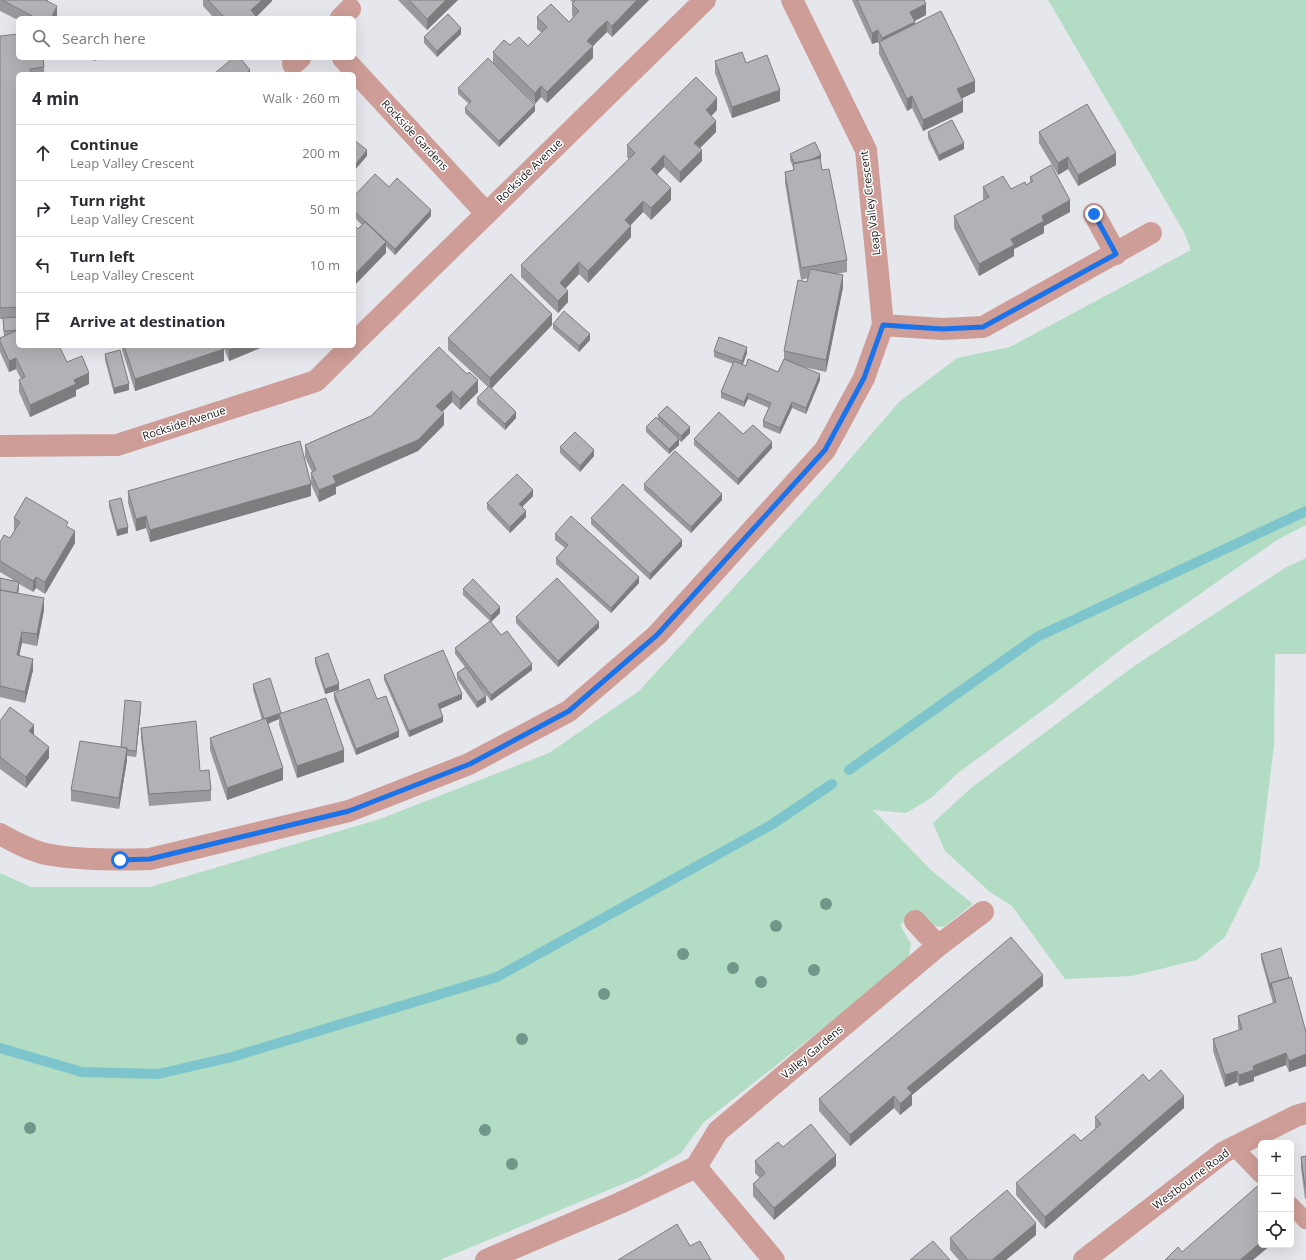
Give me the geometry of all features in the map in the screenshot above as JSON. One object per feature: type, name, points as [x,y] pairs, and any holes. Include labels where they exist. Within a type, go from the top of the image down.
[{"type":"street","name":"Rockside Avenue","points":[[356,341],[705,0]]},
{"type":"street","name":"Leap Valley Crescent","points":[[0,834],[17,844],[51,855],[120,860],[150,859],[349,811],[470,764],[569,711],[657,635],[825,450],[864,378],[883,325],[866,150],[792,0]]},
{"type":"street","name":"Rockside Gardens","points":[[345,60],[356,72]]},
{"type":"street","name":"Rockside Gardens","points":[[356,72],[486,213]]},
{"type":"street","points":[[1094,214],[1116,254]]},
{"type":"street","points":[[883,325],[942,329],[983,327],[1116,254],[1151,233]]},
{"type":"street","name":"Rockside Avenue","points":[[0,446],[117,445],[316,381],[349,348]]},
{"type":"street","name":"Valley Gardens","points":[[696,1167],[718,1131],[938,946],[983,912]]},
{"type":"street","points":[[915,921],[938,946]]},
{"type":"street","name":"Westbourne Road","points":[[1084,1260],[1224,1152],[1296,1116],[1306,1113]]},
{"type":"street","points":[[486,1260],[620,1204],[696,1167],[774,1260]]},
{"type":"lane","points":[[1234,1147],[1258,1171]]},
{"type":"lane","points":[[1294,1208],[1306,1221]]},
{"type":"green space","points":[[1048,0],[1306,0],[1306,525],[1277,540],[1124,647],[1054,702],[958,773],[931,798],[906,813],[873,810],[932,871],[973,904],[944,927],[934,926],[916,912],[900,925],[911,944],[908,961],[703,1123],[681,1153],[642,1176],[440,1260],[0,1260],[0,873],[31,887],[150,887],[380,819],[549,753],[639,691],[825,488],[899,402],[957,358],[1010,347],[1191,250],[1184,232]]},
{"type":"green space","points":[[1306,558],[1306,654],[1275,654],[1274,745],[1259,868],[1225,937],[1197,960],[1132,976],[1065,979],[1012,906],[990,892],[945,851],[933,823],[971,788],[1134,666],[1285,568]]},
{"type":"building","points":[[2,0],[45,0],[57,6],[52,16],[32,16]]},
{"type":"building","points":[[208,0],[262,0],[251,10],[256,16],[223,16]]},
{"type":"building","points":[[409,0],[446,0],[427,19]]},
{"type":"building","points":[[576,0],[637,0],[612,26],[607,21],[597,30],[587,41],[593,46],[547,92],[541,86],[535,93],[493,52],[504,40],[510,45],[519,37],[528,46],[547,27],[537,17],[551,4],[569,22],[579,11],[572,4]]},
{"type":"building","points":[[857,0],[924,0],[926,4],[910,12],[915,22],[882,38],[878,30],[872,33]]},
{"type":"building","points":[[941,11],[975,81],[957,89],[963,101],[923,120],[912,96],[907,99],[879,42]]},
{"type":"building","points":[[448,14],[461,28],[437,51],[424,37]]},
{"type":"building","points":[[16,34],[16,60],[43,60],[44,67],[30,69],[31,72],[16,72],[16,307],[0,308],[0,36]]},
{"type":"building","points":[[742,52],[746,63],[767,55],[780,90],[732,107],[715,61]]},
{"type":"building","points":[[488,58],[535,105],[499,141],[465,108],[471,101],[458,88]]},
{"type":"building","points":[[231,60],[242,60],[250,70],[248,72],[216,72]]},
{"type":"building","points":[[696,77],[717,98],[706,110],[716,121],[694,143],[702,150],[680,172],[664,155],[651,169],[671,188],[651,208],[643,201],[625,220],[631,226],[588,271],[579,262],[560,283],[568,291],[558,301],[521,265],[635,153],[627,145]]},
{"type":"building","points":[[1087,104],[1116,153],[1078,175],[1068,157],[1058,163],[1039,132]]},
{"type":"building","points":[[952,120],[964,143],[939,155],[928,132]]},
{"type":"building","points":[[356,142],[367,150],[356,164]]},
{"type":"building","points":[[815,142],[821,155],[810,160],[794,163],[790,154]]},
{"type":"building","points":[[820,158],[822,170],[829,169],[847,260],[801,268],[785,172],[794,170],[793,164]]},
{"type":"building","points":[[1051,165],[1070,200],[1042,216],[1044,221],[1011,239],[1014,245],[979,264],[954,216],[989,197],[983,187],[1003,176],[1011,189],[1025,182],[1026,185],[1033,181],[1030,177]]},
{"type":"building","points":[[375,174],[389,187],[397,178],[431,210],[395,249],[356,213],[356,194]]},
{"type":"building","points":[[365,222],[386,242],[356,273],[356,227],[358,229]]},
{"type":"building","points":[[810,269],[843,275],[826,360],[784,351],[798,280],[807,282]]},
{"type":"building","points":[[511,274],[552,314],[490,378],[448,338]]},
{"type":"building","points":[[564,311],[590,334],[579,346],[553,324]]},
{"type":"building","points":[[16,317],[16,330],[4,331],[3,318]]},
{"type":"building","points":[[16,331],[16,348],[60,348],[67,362],[82,356],[89,373],[74,380],[76,384],[30,405],[19,380],[25,377],[16,358],[9,361],[0,338]]},
{"type":"building","points":[[719,337],[747,347],[742,361],[714,351]]},
{"type":"building","points":[[439,347],[467,374],[469,372],[478,380],[460,399],[452,391],[436,406],[444,413],[418,440],[333,476],[336,483],[319,490],[311,473],[316,470],[305,445],[371,416]]},
{"type":"building","points":[[125,348],[224,349],[135,379]]},
{"type":"building","points":[[120,350],[129,384],[114,388],[105,354]]},
{"type":"building","points":[[748,359],[778,372],[784,359],[820,374],[806,408],[792,402],[780,428],[763,421],[771,403],[748,393],[744,402],[721,392],[734,361],[746,366]]},
{"type":"building","points":[[489,386],[516,412],[505,424],[477,398]]},
{"type":"building","points":[[667,406],[690,427],[681,436],[658,415]]},
{"type":"building","points":[[719,412],[743,434],[753,425],[772,442],[738,479],[694,439]]},
{"type":"building","points":[[656,417],[679,439],[669,449],[646,427]]},
{"type":"building","points":[[575,432],[594,450],[580,466],[560,447]]},
{"type":"building","points":[[300,441],[311,484],[150,530],[146,516],[136,519],[128,491]]},
{"type":"building","points":[[675,451],[722,494],[691,527],[644,484]]},
{"type":"building","points":[[517,474],[533,490],[519,504],[526,511],[510,527],[487,503]]},
{"type":"building","points":[[623,484],[682,540],[650,574],[591,518]]},
{"type":"building","points":[[26,497],[68,522],[66,526],[75,531],[45,582],[36,577],[33,581],[0,561],[0,542],[4,535],[10,538],[20,522],[14,518]]},
{"type":"building","points":[[121,498],[128,527],[117,530],[109,501]]},
{"type":"building","points":[[571,516],[639,577],[611,608],[556,558],[568,545],[555,534]]},
{"type":"building","points":[[0,578],[19,582],[17,593],[0,590]]},
{"type":"building","points":[[557,578],[599,622],[558,661],[516,617]]},
{"type":"building","points":[[473,579],[500,607],[491,616],[463,589]]},
{"type":"building","points":[[0,590],[44,598],[37,634],[22,632],[17,655],[33,659],[25,692],[0,686]]},
{"type":"building","points":[[490,621],[501,635],[507,631],[532,664],[491,695],[455,648]]},
{"type":"building","points":[[443,650],[462,694],[438,704],[443,717],[409,731],[384,675]]},
{"type":"building","points":[[328,653],[339,684],[325,689],[315,658]]},
{"type":"building","points":[[466,667],[486,696],[477,702],[457,673]]},
{"type":"building","points":[[270,678],[281,713],[264,719],[253,684]]},
{"type":"building","points":[[369,679],[377,699],[386,696],[399,731],[356,749],[334,693]]},
{"type":"building","points":[[326,698],[344,750],[297,766],[279,714]]},
{"type":"building","points":[[125,700],[141,702],[136,751],[127,750],[127,748],[121,747]]},
{"type":"building","points":[[10,707],[34,725],[29,731],[49,747],[26,777],[0,757],[0,721]]},
{"type":"building","points":[[266,718],[283,768],[227,788],[210,738]]},
{"type":"building","points":[[196,721],[200,771],[209,770],[211,790],[149,794],[141,728]]},
{"type":"building","points":[[80,741],[127,748],[119,798],[71,790]]},
{"type":"building","points":[[1011,937],[1043,975],[907,1088],[912,1093],[900,1104],[894,1096],[850,1135],[819,1099]]},
{"type":"building","points":[[1281,948],[1289,978],[1271,983],[1271,989],[1261,954]]},
{"type":"building","points":[[1291,977],[1306,1032],[1306,1054],[1289,1061],[1286,1053],[1253,1066],[1254,1070],[1239,1075],[1237,1071],[1225,1075],[1213,1039],[1242,1029],[1238,1016],[1276,1002],[1271,983]]},
{"type":"building","points":[[1161,1070],[1184,1096],[1045,1217],[1016,1183],[1074,1134],[1081,1141],[1101,1124],[1095,1117],[1143,1074],[1149,1081]]},
{"type":"building","points":[[811,1124],[836,1155],[774,1208],[753,1184],[765,1173],[755,1161],[778,1142],[783,1147]]},
{"type":"building","points":[[1306,1156],[1306,1187],[1305,1187],[1301,1157]]},
{"type":"building","points":[[1258,1186],[1258,1245],[1240,1260],[1165,1260],[1178,1247],[1182,1252]]},
{"type":"building","points":[[1007,1190],[1036,1223],[992,1260],[968,1260],[950,1238]]},
{"type":"building","points":[[677,1224],[690,1246],[700,1241],[711,1260],[618,1260]]},
{"type":"building","points":[[933,1241],[950,1260],[910,1260]]},
{"type":"waterway","points":[[849,770],[1037,637],[1306,511]]},
{"type":"waterway","points":[[0,1048],[82,1072],[158,1074],[232,1057],[497,977],[771,825],[832,784]]},
{"type":"route","points":[[120,860],[150,859],[349,811],[470,764],[569,711],[657,635],[825,450],[864,378],[883,325],[942,329],[983,327],[1116,254],[1094,214]]}]
